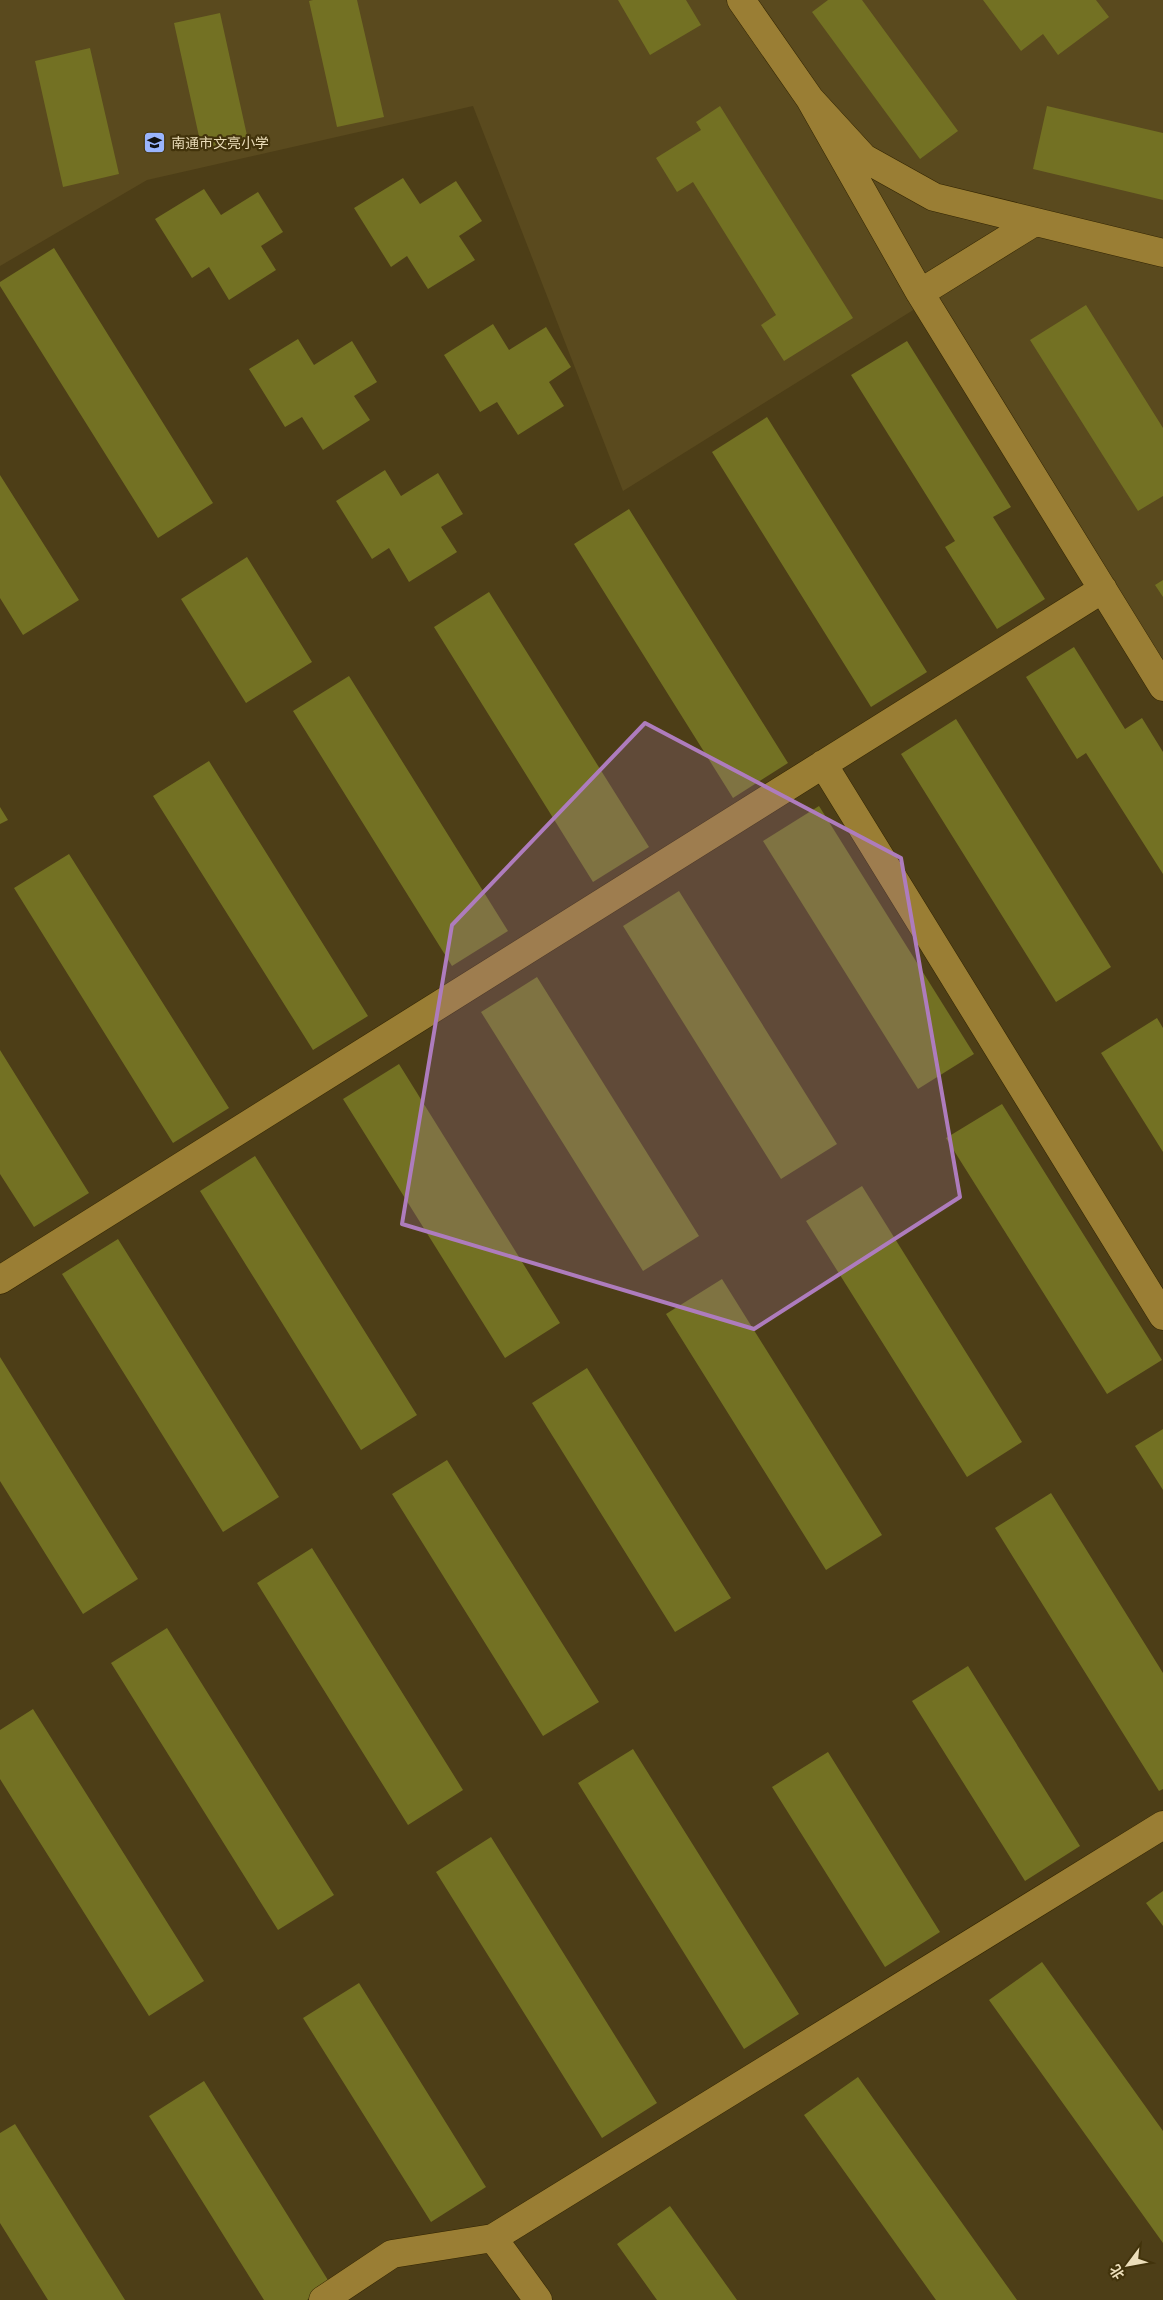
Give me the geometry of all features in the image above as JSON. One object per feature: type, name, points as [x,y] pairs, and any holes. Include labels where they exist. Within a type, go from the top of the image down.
[{"type":"street","points":[[741,0],[810,99],[920,293],[1163,686]]},
{"type":"street","points":[[810,99],[864,158],[934,197],[1033,223],[1163,253]]},
{"type":"street","points":[[920,293],[1033,223]]},
{"type":"street","points":[[0,1280],[1103,589]]},
{"type":"street","points":[[823,764],[1163,1316]]},
{"type":"street","points":[[323,2300],[392,2254],[493,2238],[1163,1825]]},
{"type":"street","points":[[493,2238],[538,2300]]},
{"type":"highlighted area","points":[[645,723],[901,858],[960,1197],[754,1329],[402,1224],[452,925]]},
{"type":"shaded area","points":[[0,0],[1163,0],[1163,670],[926,302],[623,491],[473,106],[147,180],[0,266]]},
{"type":"building","points":[[357,0],[384,117],[337,127],[309,1]]},
{"type":"building","points":[[618,0],[686,0],[701,25],[650,55]]},
{"type":"building","points":[[828,0],[862,0],[958,131],[920,159],[812,12]]},
{"type":"building","points":[[983,0],[1096,0],[1109,17],[1058,55],[1043,34],[1021,51]]},
{"type":"building","points":[[220,13],[248,140],[202,150],[174,23]]},
{"type":"building","points":[[90,48],[119,174],[63,187],[35,61]]},
{"type":"building","points":[[720,106],[853,318],[784,361],[761,325],[776,315],[693,182],[677,192],[656,158],[701,130],[696,122]]},
{"type":"building","points":[[1047,106],[1163,133],[1163,200],[1033,169]]},
{"type":"building","points":[[403,178],[420,204],[456,181],[482,221],[459,236],[475,260],[428,289],[407,256],[391,267],[354,208]]},
{"type":"building","points":[[204,189],[221,215],[258,192],[283,232],[261,246],[276,270],[229,300],[209,267],[192,278],[155,219]]},
{"type":"building","points":[[54,248],[213,503],[158,538],[0,286],[0,282]]},
{"type":"building","points":[[1086,305],[1163,428],[1163,496],[1138,511],[1030,340]]},
{"type":"building","points":[[493,324],[509,350],[546,327],[571,367],[549,382],[564,406],[518,435],[497,402],[480,412],[444,355]]},
{"type":"building","points":[[298,339],[314,365],[352,341],[377,382],[354,396],[370,420],[323,450],[302,417],[285,427],[249,369]]},
{"type":"building","points":[[907,341],[1011,507],[993,517],[1045,599],[997,629],[945,547],[955,541],[851,375]]},
{"type":"building","points":[[767,417],[927,672],[871,707],[712,452]]},
{"type":"building","points":[[385,470],[401,496],[438,473],[463,514],[441,527],[457,552],[409,582],[389,548],[372,559],[336,501]]},
{"type":"building","points":[[0,475],[79,600],[23,635],[0,598]]},
{"type":"building","points":[[629,509],[788,763],[733,798],[574,544]]},
{"type":"building","points":[[247,557],[312,662],[246,703],[181,599]]},
{"type":"building","points":[[1163,580],[1163,597],[1155,585]]},
{"type":"building","points":[[489,592],[649,847],[593,882],[434,627]]},
{"type":"building","points":[[1074,647],[1125,729],[1142,718],[1163,752],[1163,874],[1086,753],[1077,759],[1026,677]]},
{"type":"building","points":[[349,676],[508,931],[452,966],[293,711]]},
{"type":"building","points":[[956,719],[1111,967],[1056,1002],[901,754]]},
{"type":"building","points":[[209,761],[368,1016],[313,1050],[153,796]]},
{"type":"building","points":[[819,806],[974,1054],[918,1089],[763,841]]},
{"type":"building","points":[[0,807],[8,820],[0,824]]},
{"type":"building","points":[[69,854],[229,1108],[173,1143],[14,888]]},
{"type":"building","points":[[679,891],[837,1144],[781,1179],[623,926]]},
{"type":"building","points":[[537,977],[699,1236],[643,1271],[481,1012]]},
{"type":"building","points":[[1157,1018],[1163,1028],[1163,1152],[1101,1053]]},
{"type":"building","points":[[0,1050],[89,1193],[34,1227],[0,1174]]},
{"type":"building","points":[[399,1064],[560,1323],[505,1358],[343,1099]]},
{"type":"building","points":[[1002,1104],[1162,1360],[1107,1394],[946,1138]]},
{"type":"building","points":[[255,1156],[417,1415],[361,1450],[200,1191]]},
{"type":"building","points":[[862,1186],[1022,1442],[967,1477],[806,1221]]},
{"type":"building","points":[[118,1239],[279,1497],[223,1532],[62,1274]]},
{"type":"building","points":[[722,1279],[882,1535],[826,1570],[666,1314]]},
{"type":"building","points":[[0,1357],[138,1579],[83,1614],[0,1481]]},
{"type":"building","points":[[587,1368],[731,1598],[675,1632],[532,1403]]},
{"type":"building","points":[[1163,1429],[1163,1490],[1135,1446]]},
{"type":"building","points":[[447,1460],[599,1702],[543,1736],[392,1494]]},
{"type":"building","points":[[1051,1493],[1163,1673],[1163,1789],[1159,1791],[995,1528]]},
{"type":"building","points":[[312,1548],[463,1790],[408,1825],[257,1583]]},
{"type":"building","points":[[167,1628],[334,1895],[278,1930],[111,1663]]},
{"type":"building","points":[[968,1666],[1080,1846],[1025,1881],[912,1701]]},
{"type":"building","points":[[33,1709],[204,1981],[149,2016],[0,1779],[0,1730]]},
{"type":"building","points":[[633,1749],[799,2014],[744,2049],[578,1783]]},
{"type":"building","points":[[828,1752],[940,1932],[885,1967],[772,1787]]},
{"type":"building","points":[[491,1837],[657,2103],[602,2138],[436,1872]]},
{"type":"building","points":[[1163,1891],[1163,1926],[1146,1903]]},
{"type":"building","points":[[1042,1962],[1163,2131],[1163,2243],[989,2000]]},
{"type":"building","points":[[359,1983],[486,2187],[431,2222],[303,2018]]},
{"type":"building","points":[[858,2077],[1017,2300],[936,2300],[804,2115]]},
{"type":"building","points":[[204,2081],[331,2285],[307,2300],[264,2300],[149,2116]]},
{"type":"building","points":[[15,2124],[125,2300],[48,2300],[0,2223],[0,2133]]},
{"type":"building","points":[[670,2206],[737,2300],[657,2300],[617,2244]]},
{"type":"place","name":"南通市文亮小学","points":[[155,143]]}]
